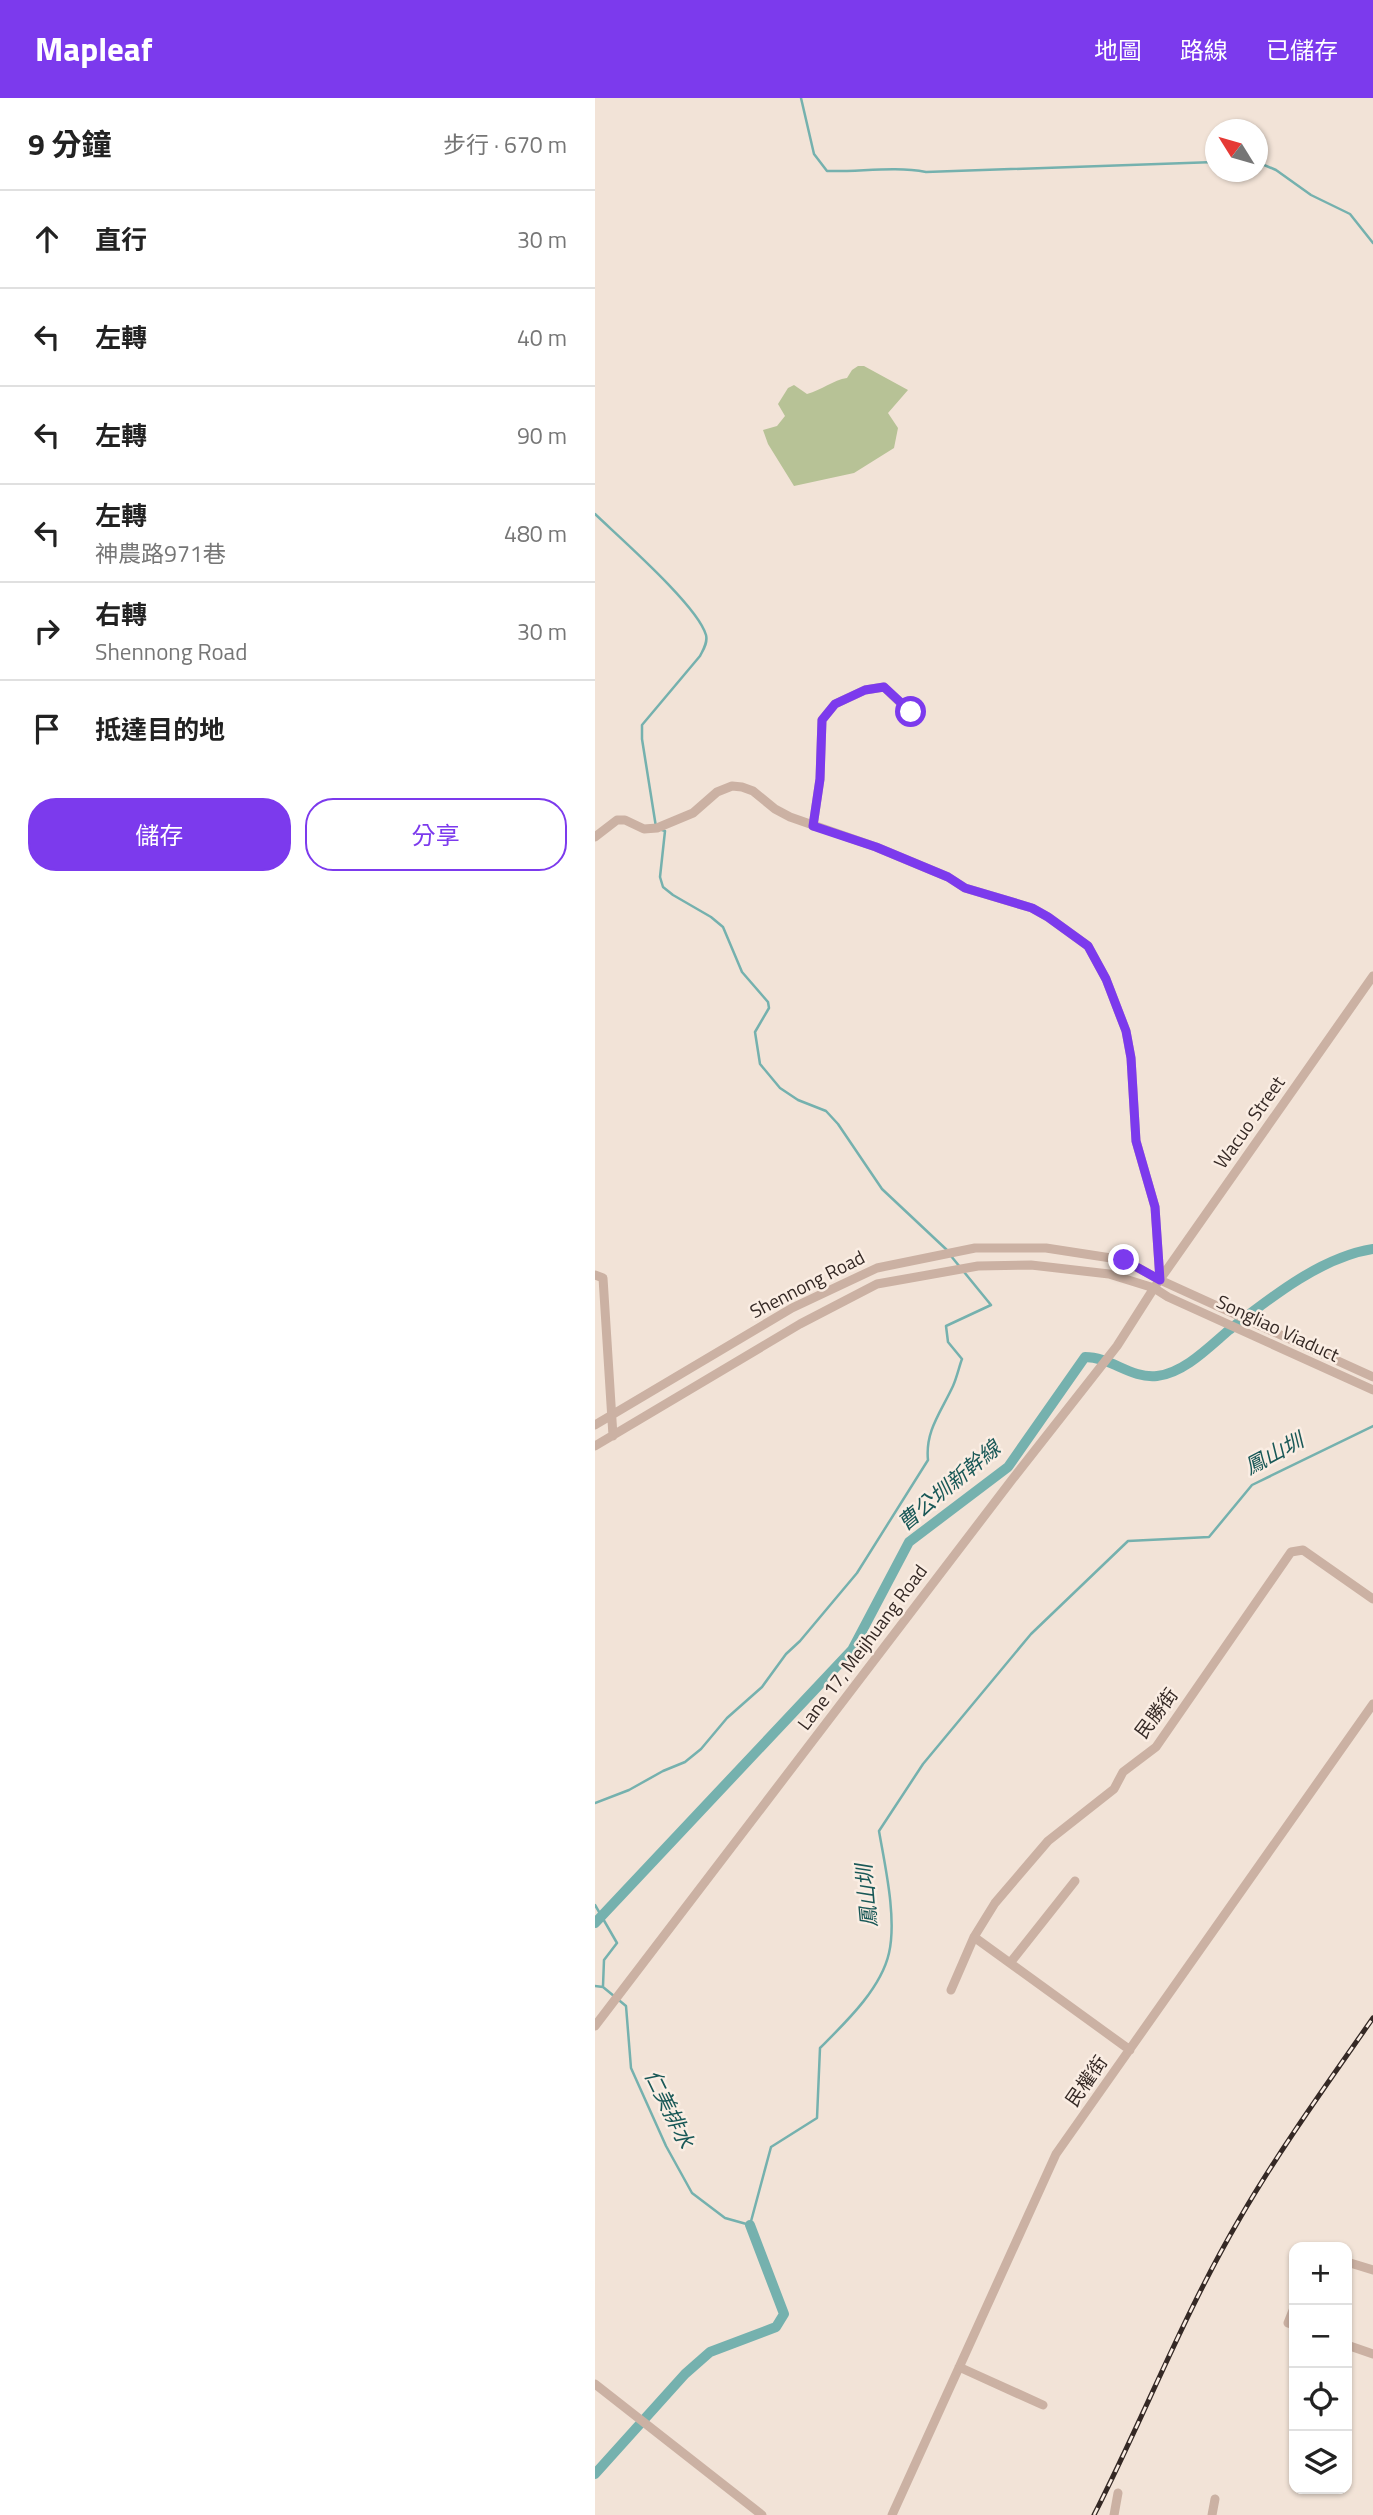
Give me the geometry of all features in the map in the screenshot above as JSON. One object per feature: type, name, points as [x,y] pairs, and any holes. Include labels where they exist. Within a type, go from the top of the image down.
[{"type":"street","points":[[813,826],[820,779],[822,720],[835,704],[865,690],[884,687],[911,712]]},
{"type":"street","points":[[595,837],[617,820],[625,820],[644,829],[668,825],[693,813],[717,792],[732,786],[753,791],[775,809],[813,826],[876,847],[948,877],[965,888],[1032,908],[1088,946],[1106,979],[1126,1031],[1131,1058],[1136,1141],[1155,1207],[1157,1284]]},
{"type":"street","name":"Wacuo Street","points":[[1157,1284],[1373,976]]},
{"type":"street","name":"Shennong Road","points":[[595,1424],[792,1308],[877,1268],[975,1248],[1046,1248],[1124,1260],[1157,1284],[1168,1297]]},
{"type":"street","name":"Shennong Road","points":[[595,1446],[800,1324],[877,1284],[978,1266],[1031,1265],[1176,1286]]},
{"type":"street","points":[[595,1275],[603,1278],[613,1436]]},
{"type":"street","name":"Lane 17, Meijhuang Road","points":[[595,2026],[1117,1346],[1157,1284]]},
{"type":"street","name":"Songliao Viaduct","points":[[1176,1286],[1373,1377]]},
{"type":"street","name":"Songliao Viaduct","points":[[1168,1297],[1373,1390]]},
{"type":"street","name":"民勝街","points":[[951,1990],[974,1937],[995,1903],[1048,1841],[1114,1789],[1123,1772],[1156,1747],[1291,1552],[1303,1550],[1373,1599]]},
{"type":"street","name":"民權街","points":[[892,2515],[1056,2154],[1373,1704]]},
{"type":"street","points":[[1010,1963],[1075,1881]]},
{"type":"street","points":[[974,1937],[1130,2050]]},
{"type":"street","points":[[1352,2264],[1373,2270]]},
{"type":"street","points":[[1352,2347],[1373,2354]]},
{"type":"street","points":[[959,2367],[1044,2405]]},
{"type":"street","points":[[595,2384],[762,2515]]},
{"type":"street","points":[[1114,2515],[1118,2493]]},
{"type":"street","points":[[1213,2515],[1215,2499]]},
{"type":"street","points":[[746,2503],[753,2515]]},
{"type":"green space","points":[[858,366],[864,366],[908,390],[888,413],[898,428],[894,448],[854,473],[794,486],[768,444],[763,430],[777,426],[785,416],[778,404],[788,388],[794,385],[807,394],[847,378]]},
{"type":"waterway","points":[[801,98],[814,154],[827,171],[889,169],[926,172],[1205,162]]},
{"type":"waterway","points":[[1268,167],[1311,195],[1350,214],[1373,243]]},
{"type":"waterway","points":[[595,514],[674,590],[700,622],[706,635],[706,644],[700,656],[642,725],[656,827]]},
{"type":"waterway","points":[[662,830],[665,831],[660,877],[663,887],[723,927],[742,972],[768,1002],[769,1008],[755,1032],[760,1064],[780,1088],[798,1100],[826,1111],[838,1124],[882,1189],[948,1251]]},
{"type":"waterway","name":"曹公圳新幹線","points":[[595,1923],[852,1650],[909,1542],[1008,1467],[1085,1357],[1104,1360],[1138,1374],[1167,1374],[1196,1358],[1297,1280],[1334,1261],[1373,1249]]},
{"type":"waterway","points":[[595,1803],[629,1790],[685,1762],[701,1749],[727,1718],[762,1687],[786,1654],[857,1573],[928,1460],[931,1431],[953,1386],[962,1359],[948,1342],[946,1326],[991,1305],[951,1256]]},
{"type":"waterway","name":"鳳山圳","points":[[595,1986],[603,1987],[626,2006],[631,2068],[666,2146],[692,2193],[725,2218],[750,2225],[771,2147],[817,2118],[820,2048],[861,2005],[885,1966],[892,1924],[879,1831],[923,1764],[1031,1634],[1128,1541],[1209,1537],[1252,1485],[1373,1426]]},
{"type":"waterway","points":[[595,1905],[617,1943],[604,1960],[603,1986]]},
{"type":"waterway","name":"鳳山圳","points":[[595,2474],[685,2374],[710,2352],[776,2327],[784,2314],[750,2225]]},
{"type":"railway","points":[[1094,2515],[1182,2328],[1240,2218],[1304,2117],[1373,2018]]},
{"type":"route","points":[[911,712],[884,687],[865,690],[835,704],[822,720],[820,779],[813,826],[876,847],[948,877],[965,888],[1032,908],[1088,946],[1106,979],[1126,1031],[1131,1058],[1136,1141],[1155,1207],[1160,1280],[1124,1260]]},
{"type":"water label","name":"仁美排水","points":[[669,2109]]}]
